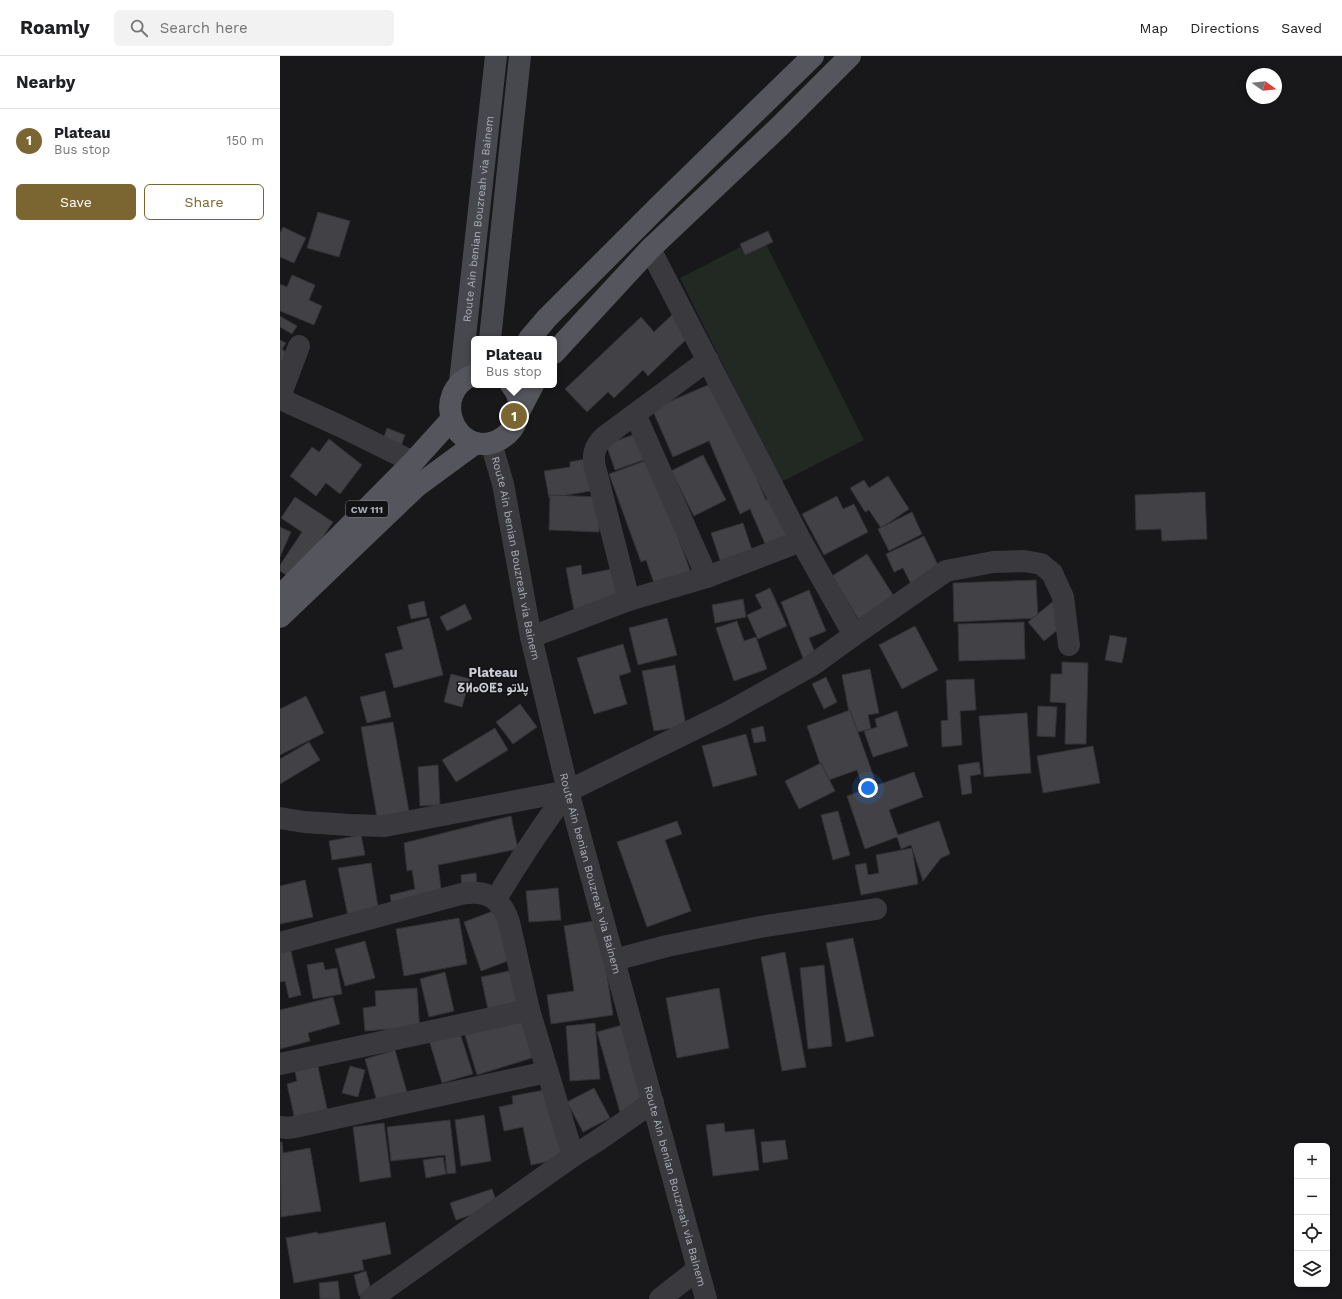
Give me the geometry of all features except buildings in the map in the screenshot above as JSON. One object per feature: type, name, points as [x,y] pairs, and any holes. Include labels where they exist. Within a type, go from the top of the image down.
[{"type":"main road","name":"Route Ain benian Bouzreah via Bainem","points":[[467,378],[496,56]]},
{"type":"main road","points":[[490,336],[520,56]]},
{"type":"main road","points":[[532,336],[547,318],[612,252],[813,56]]},
{"type":"main road","points":[[557,350],[650,250],[780,126],[850,56]]},
{"type":"main road","points":[[467,378],[452,395],[449,408],[451,420],[457,430],[465,438],[483,443]]},
{"type":"main road","points":[[513,388],[518,398],[520,410]]},
{"type":"main road","points":[[280,617],[416,487],[483,443],[505,437],[516,426],[520,410],[531,388]]},
{"type":"main road","name":"CW 111","points":[[281,594],[413,462],[451,420]]},
{"type":"street","points":[[650,250],[801,541],[854,636]]},
{"type":"street","points":[[298,346],[282,391],[283,398],[287,402],[413,462]]},
{"type":"street","points":[[629,600],[593,460],[596,447],[599,442],[635,414],[708,360]]},
{"type":"street","points":[[635,414],[707,578]]},
{"type":"street","name":"Route Ain benian Bouzreah via Bainem","points":[[483,443],[503,484],[531,637],[568,791],[706,1299]]},
{"type":"street","points":[[531,637],[629,600],[707,578],[801,541]]},
{"type":"street","points":[[280,818],[304,822],[385,826],[568,791],[725,714],[811,666],[946,571],[993,562],[1024,561],[1041,564],[1052,574],[1063,597],[1069,646]]},
{"type":"street","points":[[496,899],[530,844],[568,791]]},
{"type":"street","points":[[280,943],[461,894],[471,892],[482,893],[496,899],[506,912],[509,922],[529,1010],[573,1156]]},
{"type":"street","points":[[614,960],[667,946],[760,927],[876,909]]},
{"type":"street","points":[[280,1064],[529,1010]]},
{"type":"street","points":[[280,1127],[295,1128],[547,1072]]},
{"type":"street","points":[[372,1299],[573,1156],[653,1102]]},
{"type":"street","points":[[660,1299],[698,1269]]},
{"type":"shaded area","points":[[762,236],[864,440],[781,482],[680,278]]},
{"type":"place","name":"Plateau","points":[[514,416]]},
{"type":"district","name":"Plateau ⵒⵍⴰⵙⵟⵓ پلاتو","points":[[493,680]]}]
